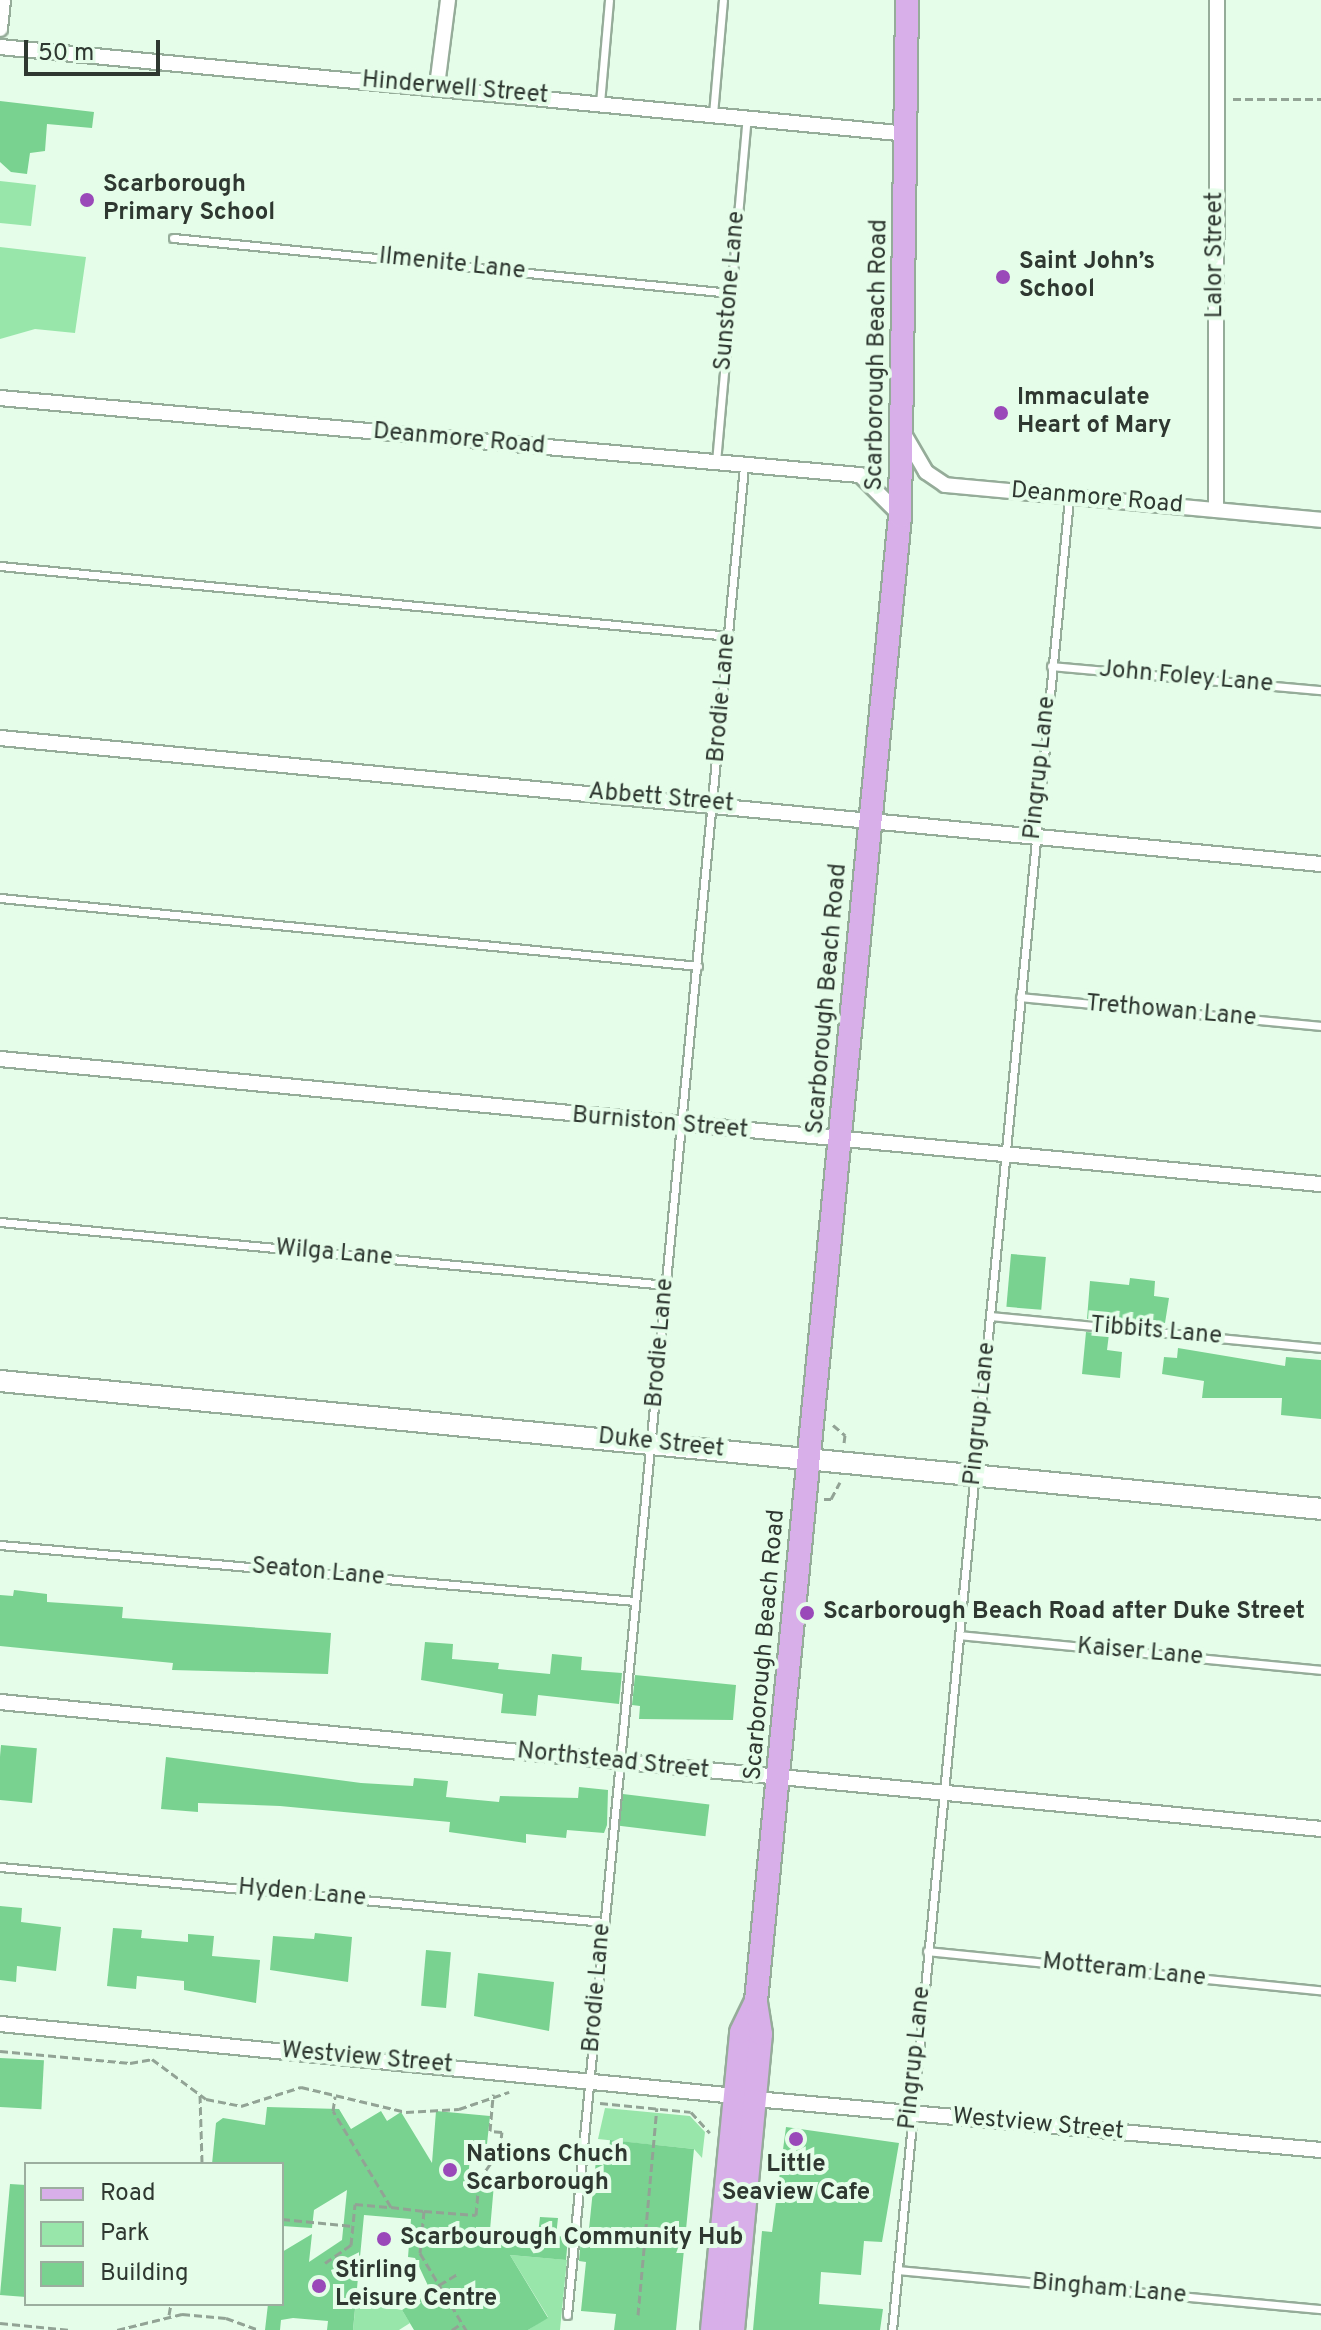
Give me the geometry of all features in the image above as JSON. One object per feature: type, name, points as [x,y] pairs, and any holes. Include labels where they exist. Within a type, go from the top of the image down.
[{"type":"main road","name":"Scarborough Beach Road","points":[[733,2330],[745,2098],[741,2032],[756,2001],[781,1778],[900,516],[909,134],[907,0]]},
{"type":"main road","name":"Duke Street","points":[[0,1381],[1321,1509]]},
{"type":"main road","name":"Scarborough Beach Road","points":[[712,2330],[745,2098]]},
{"type":"street","points":[[0,29],[3,0]]},
{"type":"street","points":[[437,86],[448,0]]},
{"type":"street","name":"Lalor Street","points":[[1216,510],[1217,0]]},
{"type":"street","name":"Hinderwell Street","points":[[0,47],[437,86],[909,134]]},
{"type":"street","name":"Deanmore Road","points":[[0,398],[860,475],[900,516]]},
{"type":"street","name":"Deanmore Road","points":[[902,430],[926,472],[945,485],[1321,520]]},
{"type":"street","name":"Abbett Street","points":[[0,738],[1321,864]]},
{"type":"street","name":"Burniston Street","points":[[0,1059],[683,1127],[1321,1184]]},
{"type":"street","name":"Northstead Street","points":[[0,1702],[1321,1829]]},
{"type":"street","name":"Westview Street","points":[[0,2024],[745,2098],[1321,2150]]},
{"type":"lane","points":[[600,103],[609,0]]},
{"type":"lane","points":[[713,114],[723,0]]},
{"type":"lane","name":"Sunstone Lane","points":[[716,463],[747,118]]},
{"type":"lane","name":"Ilmenite Lane","points":[[173,238],[731,293]]},
{"type":"lane","name":"Brodie Lane","points":[[567,2315],[744,466]]},
{"type":"lane","name":"Pingrup Lane","points":[[892,2330],[910,2113],[946,1794],[1007,1156],[1034,835],[1069,497]]},
{"type":"lane","points":[[0,566],[729,636]]},
{"type":"lane","name":"John Foley Lane","points":[[1051,666],[1321,690]]},
{"type":"lane","points":[[0,898],[698,966]]},
{"type":"lane","name":"Trethowan Lane","points":[[1020,997],[1321,1026]]},
{"type":"lane","name":"Wilga Lane","points":[[0,1222],[667,1285]]},
{"type":"lane","name":"Tibbits Lane","points":[[991,1316],[1321,1348]]},
{"type":"lane","name":"Seaton Lane","points":[[0,1545],[635,1601]]},
{"type":"lane","name":"Kaiser Lane","points":[[959,1635],[1321,1670]]},
{"type":"lane","name":"Hyden Lane","points":[[0,1867],[604,1922]]},
{"type":"lane","name":"Motteram Lane","points":[[927,1951],[1321,1990]]},
{"type":"lane","name":"Bingham Lane","points":[[898,2270],[1321,2309]]},
{"type":"path","points":[[1217,100],[1321,99]]},
{"type":"path","points":[[0,2051],[130,2063],[152,2059],[200,2095],[241,2106],[288,2088],[406,2112],[459,2109],[493,2094],[518,2092]]},
{"type":"path","points":[[325,2263],[351,2245],[355,2204],[476,2215],[479,2180],[500,2150],[502,2132],[490,2131],[493,2094]]},
{"type":"path","points":[[200,2095],[202,2162]]},
{"type":"path","points":[[335,2096],[333,2111],[391,2207]]},
{"type":"path","points":[[587,2102],[691,2112],[708,2132],[720,2133]]},
{"type":"path","points":[[638,2315],[657,2108]]},
{"type":"path","points":[[347,2146],[352,2143]]},
{"type":"path","points":[[361,2157],[366,2154]]},
{"type":"path","points":[[424,2211],[420,2253],[466,2330]]},
{"type":"path","points":[[284,2219],[353,2226]]},
{"type":"path","points":[[439,2285],[457,2274]]},
{"type":"path","points":[[169,2315],[171,2306]]},
{"type":"path","points":[[117,2330],[169,2315],[226,2318],[259,2330]]},
{"type":"path","points":[[0,2323],[71,2330]]},
{"type":"path","points":[[452,2330],[462,2323]]},
{"type":"green space","points":[[0,181],[36,185],[31,226],[0,223]]},
{"type":"green space","points":[[0,247],[86,257],[75,333],[35,329],[0,339]]},
{"type":"green space","points":[[605,2108],[690,2116],[705,2132],[702,2158],[694,2149],[598,2139]]},
{"type":"green space","points":[[510,2255],[567,2260],[560,2330],[528,2330],[548,2317]]},
{"type":"green space","points":[[356,2301],[402,2310],[410,2323],[399,2330],[353,2330]]},
{"type":"building","points":[[0,101],[94,112],[92,128],[47,124],[45,151],[30,153],[27,174],[11,172],[0,162]]},
{"type":"building","points":[[1011,1254],[1046,1257],[1041,1310],[1006,1307]]},
{"type":"building","points":[[1130,1278],[1155,1281],[1154,1296],[1169,1298],[1165,1323],[1087,1319],[1090,1281],[1129,1285]]},
{"type":"building","points":[[1086,1332],[1109,1334],[1107,1350],[1122,1352],[1120,1378],[1082,1374]]},
{"type":"building","points":[[1178,1348],[1285,1366],[1286,1357],[1321,1360],[1321,1419],[1281,1415],[1282,1398],[1202,1398],[1204,1381],[1162,1374],[1164,1357],[1177,1358]]},
{"type":"building","points":[[14,1590],[47,1594],[47,1602],[123,1607],[122,1618],[331,1633],[328,1674],[172,1670],[173,1663],[0,1646],[0,1595],[13,1596]]},
{"type":"building","points":[[425,1642],[453,1644],[452,1659],[499,1663],[498,1669],[550,1674],[552,1654],[582,1657],[581,1670],[622,1673],[619,1704],[538,1695],[536,1716],[501,1713],[503,1694],[421,1680]]},
{"type":"building","points":[[635,1675],[736,1685],[733,1720],[639,1719],[640,1706],[632,1705]]},
{"type":"building","points":[[1,1745],[37,1748],[32,1803],[0,1800]]},
{"type":"building","points":[[166,1757],[361,1783],[413,1786],[414,1778],[448,1781],[446,1797],[499,1802],[500,1796],[578,1798],[579,1787],[608,1790],[607,1825],[604,1833],[567,1830],[566,1838],[526,1834],[526,1843],[449,1832],[450,1822],[280,1806],[198,1803],[198,1812],[161,1809]]},
{"type":"building","points":[[623,1794],[709,1805],[705,1836],[619,1826]]},
{"type":"building","points":[[0,1906],[22,1908],[21,1922],[61,1927],[56,1971],[17,1966],[16,1982],[0,1980]]},
{"type":"building","points":[[113,1928],[142,1930],[141,1938],[188,1942],[188,1934],[214,1936],[212,1956],[260,1960],[256,2003],[184,1990],[184,1981],[137,1976],[136,1989],[107,1986]]},
{"type":"building","points":[[315,1933],[352,1937],[348,1982],[270,1970],[273,1936],[314,1939]]},
{"type":"building","points":[[426,1950],[451,1952],[446,2008],[421,2006]]},
{"type":"building","points":[[478,1973],[554,1982],[549,2031],[474,2016]]},
{"type":"building","points":[[0,2058],[44,2060],[41,2109],[0,2107]]},
{"type":"building","points":[[267,2107],[339,2109],[351,2129],[381,2111],[387,2121],[401,2112],[432,2163],[436,2111],[490,2116],[487,2144],[471,2143],[468,2182],[494,2184],[490,2230],[538,2234],[540,2217],[558,2218],[556,2236],[568,2237],[566,2260],[510,2255],[548,2318],[528,2330],[414,2330],[402,2310],[431,2292],[415,2258],[408,2257],[411,2219],[364,2215],[353,2330],[327,2330],[328,2321],[293,2318],[281,2320],[280,2330],[265,2330],[268,2306],[284,2306],[284,2251],[312,2234],[309,2262],[342,2240],[347,2190],[314,2210],[312,2228],[284,2226],[284,2162],[212,2162],[216,2123],[223,2118],[265,2125]]},
{"type":"building","points":[[786,2127],[899,2143],[882,2242],[864,2241],[861,2275],[821,2272],[819,2304],[883,2309],[880,2330],[753,2330],[762,2231],[772,2232]]},
{"type":"building","points":[[610,2140],[694,2149],[676,2330],[614,2330],[616,2314],[581,2311],[586,2262],[579,2261],[581,2238],[588,2239],[596,2160],[608,2161]]},
{"type":"building","points":[[10,2184],[24,2185],[24,2297],[0,2295]]},
{"type":"place","name":"Scarborough Primary School","points":[[87,200]]},
{"type":"place","name":"Saint John’s School","points":[[1003,277]]},
{"type":"place","name":"Immaculate Heart of Mary","points":[[1001,413]]},
{"type":"place","name":"Scarborough Beach Road after Duke Street","points":[[807,1613]]},
{"type":"place","name":"Little Seaview Cafe","points":[[796,2139]]},
{"type":"place","name":"Nations Chuch Scarborough","points":[[450,2170]]},
{"type":"place","name":"Scarbourough Community Hub","points":[[384,2239]]},
{"type":"place","name":"Stirling Leisure Centre","points":[[319,2286]]}]
